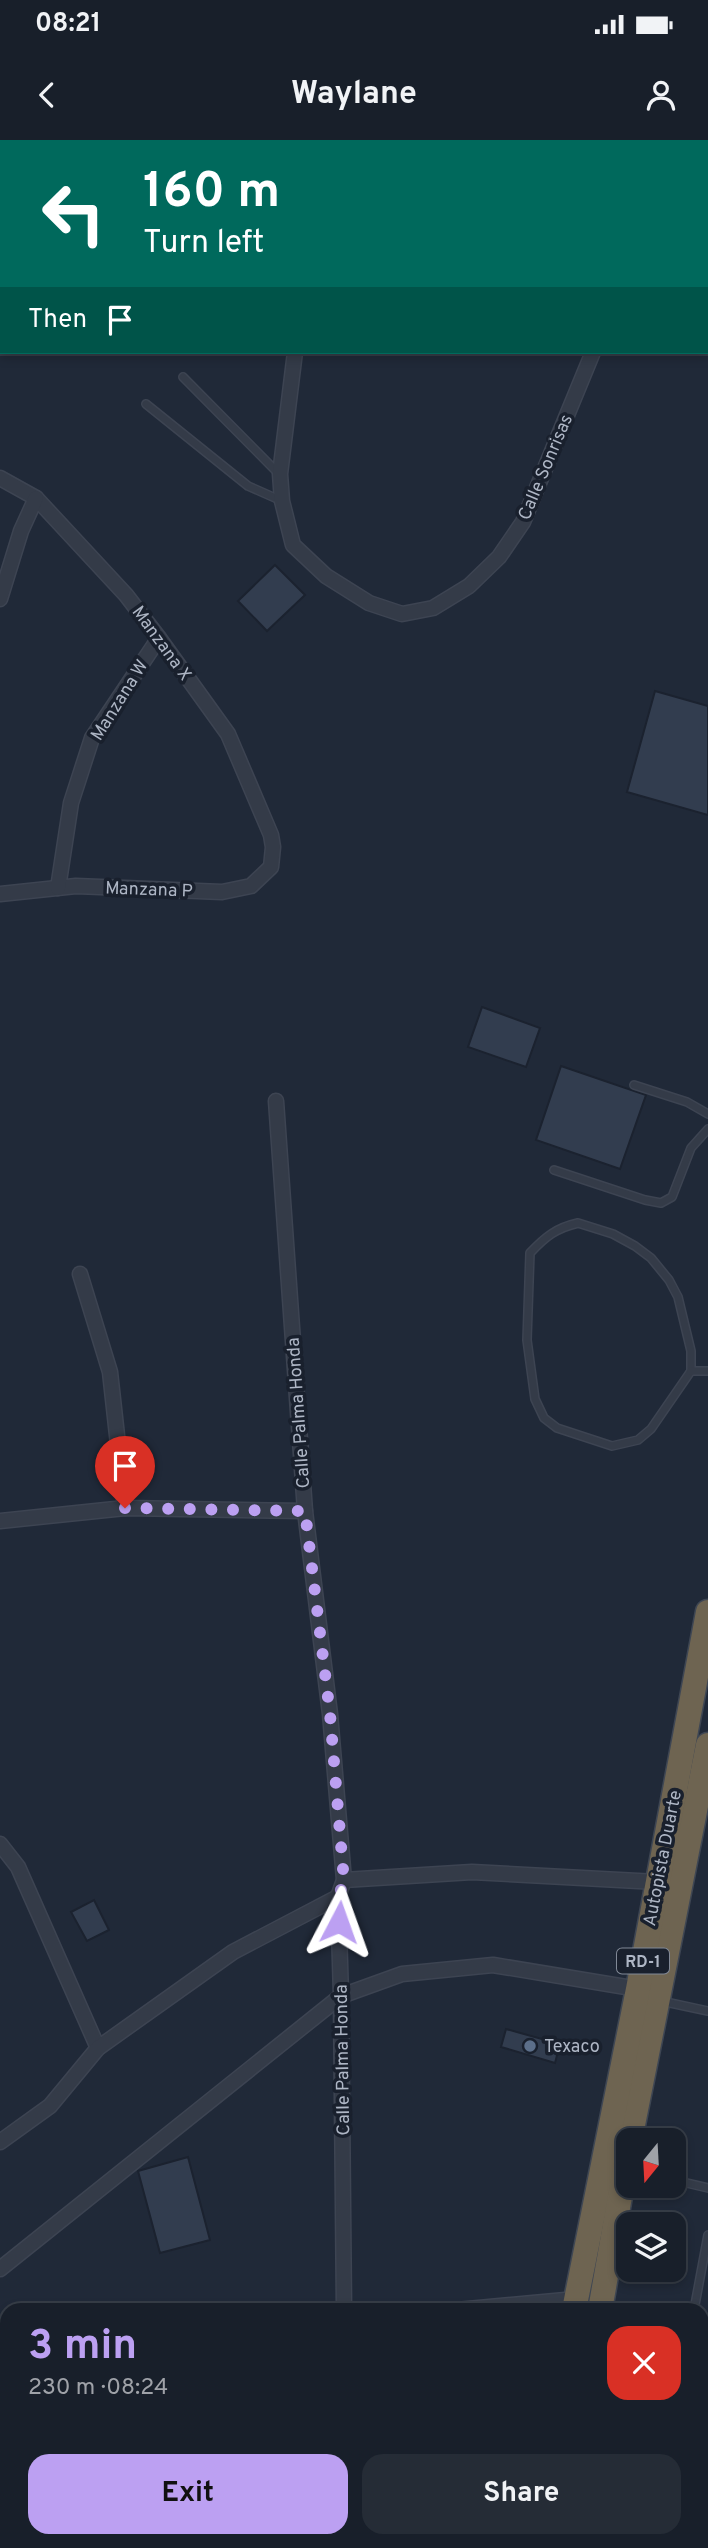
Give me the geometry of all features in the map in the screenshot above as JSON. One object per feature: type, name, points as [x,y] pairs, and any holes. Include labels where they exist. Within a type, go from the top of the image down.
[{"type":"highway","name":"Autopista Duarte","points":[[631,2128],[657,1882],[708,1612]]},
{"type":"highway","name":"Autopista Duarte","points":[[575,2303],[708,1745]]},
{"type":"highway","points":[[601,2303],[621,2198]]},
{"type":"street","name":"Calle Sonrisas","points":[[295,354],[280,474],[282,501],[293,545],[326,576],[369,603],[402,614],[433,608],[469,586],[499,557],[523,522],[592,354]]},
{"type":"street","name":"Manzana X","points":[[0,478],[36,498],[126,595],[159,638],[228,734],[271,835],[273,847]]},
{"type":"street","points":[[0,599],[21,531],[36,498]]},
{"type":"street","name":"Manzana W","points":[[58,888],[71,803],[92,738],[159,638]]},
{"type":"street","name":"Manzana P","points":[[0,894],[76,886],[222,892],[250,886],[271,867],[273,847]]},
{"type":"street","name":"Calle Palma Honda","points":[[276,1101],[305,1511],[330,1714],[344,1881],[338,1898],[344,2303]]},
{"type":"street","points":[[80,1274],[110,1372],[125,1508]]},
{"type":"street","points":[[0,1521],[125,1508],[305,1511]]},
{"type":"street","points":[[0,1844],[18,1867],[98,2048]]},
{"type":"street","points":[[344,1881],[472,1872],[657,1882]]},
{"type":"street","points":[[0,2142],[50,2106],[98,2048],[233,1952],[338,1898]]},
{"type":"street","points":[[0,2269],[341,1996],[402,1974],[493,1965],[647,1995]]},
{"type":"lane","points":[[183,377],[280,474]]},
{"type":"lane","points":[[146,404],[248,486],[282,501]]},
{"type":"lane","points":[[634,1085],[687,1102],[708,1114]]},
{"type":"lane","points":[[554,1170],[661,1203],[672,1197],[691,1148],[708,1129]]},
{"type":"lane","points":[[578,1223],[613,1234],[635,1246],[651,1258],[669,1280],[678,1297],[691,1351],[691,1371],[651,1429],[638,1440],[612,1446],[557,1429],[544,1418],[535,1399],[527,1340],[530,1253],[548,1235],[562,1227],[578,1223]]},
{"type":"lane","points":[[691,1371],[708,1371]]},
{"type":"lane","points":[[647,1995],[708,2011]]},
{"type":"lane","points":[[686,2183],[708,2188]]},
{"type":"lane","points":[[695,2303],[708,2235]]},
{"type":"building","points":[[275,565],[305,595],[267,631],[238,601]]},
{"type":"building","points":[[655,691],[708,706],[708,815],[627,792]]},
{"type":"building","points":[[482,1007],[540,1028],[526,1067],[468,1047]]},
{"type":"building","points":[[561,1066],[646,1095],[620,1169],[536,1140]]},
{"type":"building","points":[[94,1900],[109,1930],[87,1941],[71,1912]]},
{"type":"building","name":"Texaco","points":[[506,2029],[560,2044],[555,2063],[501,2047]]},
{"type":"building","points":[[188,2157],[210,2240],[160,2253],[138,2171]]},
{"type":"place","name":"Texaco","points":[[530,2046]]},
{"type":"route","points":[[125,1508],[305,1511],[330,1714],[344,1881],[338,1898],[339,1922]]}]
